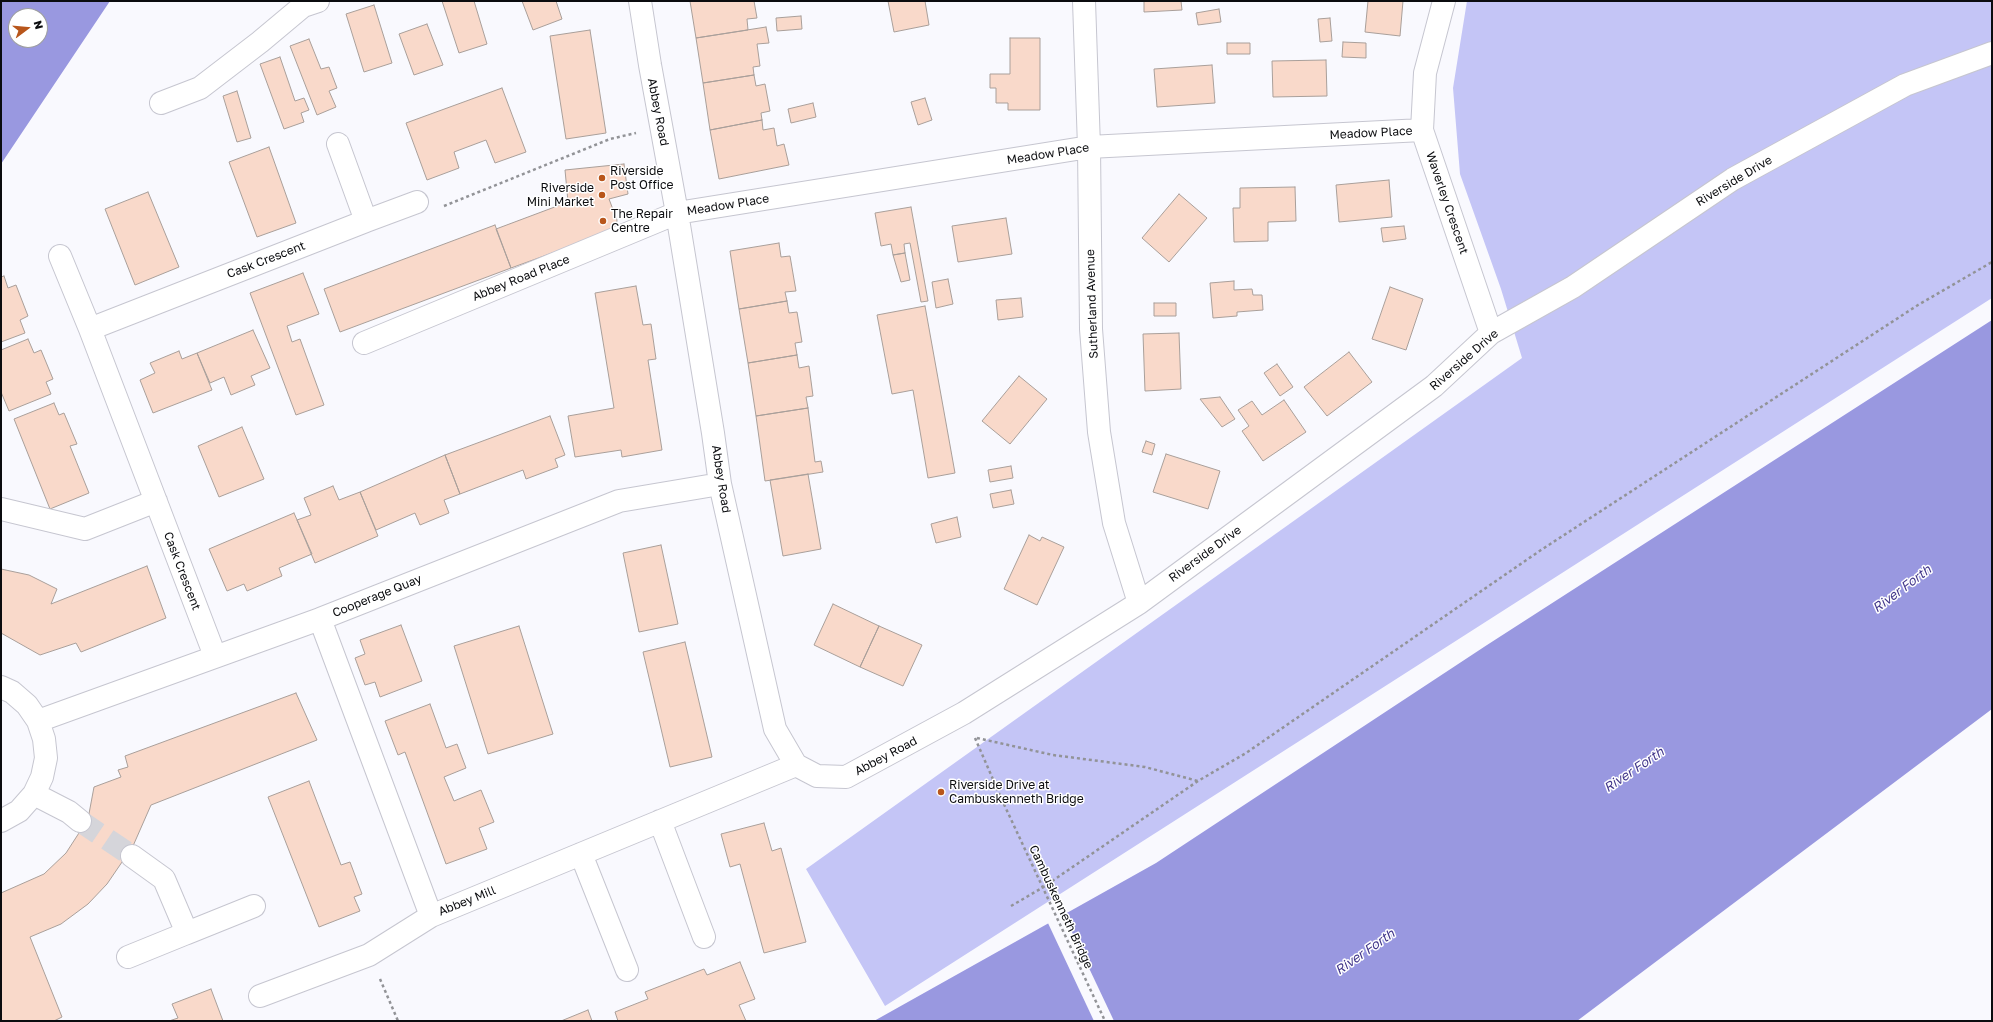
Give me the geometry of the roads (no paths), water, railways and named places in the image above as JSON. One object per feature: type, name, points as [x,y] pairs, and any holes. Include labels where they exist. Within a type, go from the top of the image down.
[{"type":"street","name":"Abbey Road","points":[[640,1],[677,213],[720,484],[775,729],[796,765],[817,776],[846,777],[964,713]]},
{"type":"street","name":"Sutherland Avenue","points":[[1084,1],[1089,147],[1091,329],[1100,432],[1114,524],[1139,603]]},
{"type":"street","name":"Waverley Crescent","points":[[1444,1],[1425,73],[1422,130],[1491,333]]},
{"type":"street","points":[[161,103],[200,88],[260,42],[303,3]]},
{"type":"street","name":"Riverside Drive","points":[[964,713],[1139,603],[1434,386],[1491,333],[1573,287],[1733,179],[1905,85],[1992,53]]},
{"type":"street","name":"Meadow Place","points":[[677,213],[1089,147],[1422,130]]},
{"type":"street","points":[[338,144],[366,221]]},
{"type":"street","name":"Cask Crescent","points":[[90,329],[417,202]]},
{"type":"street","name":"Abbey Road Place","points":[[364,343],[677,213]]},
{"type":"street","name":"Cask Crescent","points":[[60,256],[90,329],[215,656]]},
{"type":"street","name":"Cooperage Quay","points":[[38,721],[320,619],[619,501],[720,484]]},
{"type":"street","points":[[1,509],[85,529],[156,501]]},
{"type":"street","name":"Abbey Mill","points":[[320,619],[431,916],[796,765]]},
{"type":"street","points":[[1,687],[12,692],[27,705],[38,721],[44,739],[46,758],[42,777],[34,794],[19,811],[1,821]]},
{"type":"street","points":[[34,794],[69,812],[80,821]]},
{"type":"street","points":[[660,821],[704,938]]},
{"type":"street","points":[[581,854],[627,970]]},
{"type":"street","points":[[132,856],[164,879],[186,933]]},
{"type":"street","points":[[128,957],[254,906]]},
{"type":"street","points":[[260,996],[369,955],[431,916]]},
{"type":"water","points":[[1,1],[110,1],[1,164]]},
{"type":"water","name":"River Forth","points":[[1992,320],[1992,709],[1577,1021],[874,1021],[1156,863],[1487,645]]},
{"type":"tunnel","points":[[80,821],[132,856]]},
{"type":"place","name":"Riverside Post Office","points":[[602,178]]},
{"type":"place","name":"Riverside Mini Market","points":[[602,195]]},
{"type":"place","name":"The Repair Centre","points":[[603,221]]},
{"type":"place","name":"Riverside Drive at Cambuskenneth Bridge","points":[[941,792]]}]
